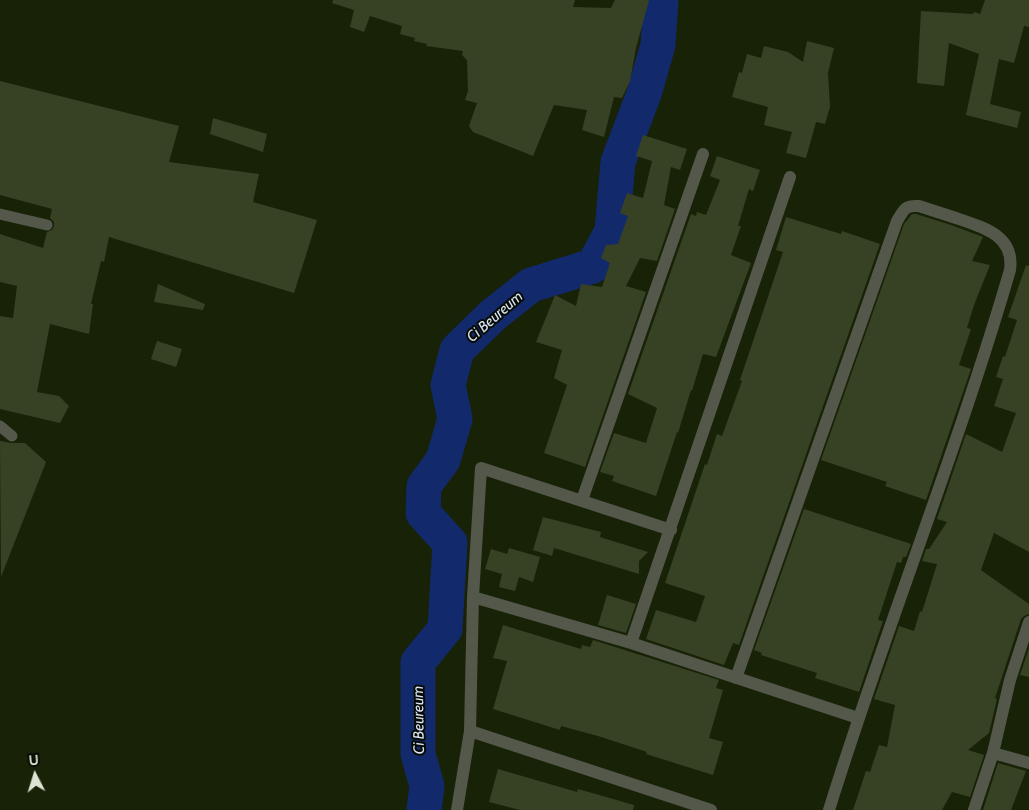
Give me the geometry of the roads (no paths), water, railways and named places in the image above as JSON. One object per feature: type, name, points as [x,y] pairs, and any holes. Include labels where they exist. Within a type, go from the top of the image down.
[{"type":"street","points":[[582,500],[704,154]]},
{"type":"street","points":[[631,643],[790,177]]},
{"type":"street","points":[[736,678],[897,221],[905,208],[910,205],[919,206],[986,228],[1005,244],[1011,261],[1010,270],[986,352],[858,718],[829,810]]},
{"type":"street","points":[[457,810],[470,731],[473,597],[481,468],[670,530]]},
{"type":"street","points":[[473,597],[631,643],[858,718]]},
{"type":"street","points":[[974,810],[993,752],[1010,680],[1028,629]]},
{"type":"street","points":[[470,731],[711,810]]},
{"type":"street","points":[[993,752],[1029,763]]},
{"type":"lane","points":[[0,214],[47,225]]},
{"type":"lane","points":[[0,426],[12,436]]},
{"type":"waterway","name":"Ci Beureum","points":[[424,810],[427,786],[418,754],[418,662],[445,629],[450,543],[423,513],[424,486],[443,460],[455,419],[448,385],[457,350],[493,315],[531,285],[593,266],[612,231],[618,162],[644,94],[658,45],[661,0]]}]
